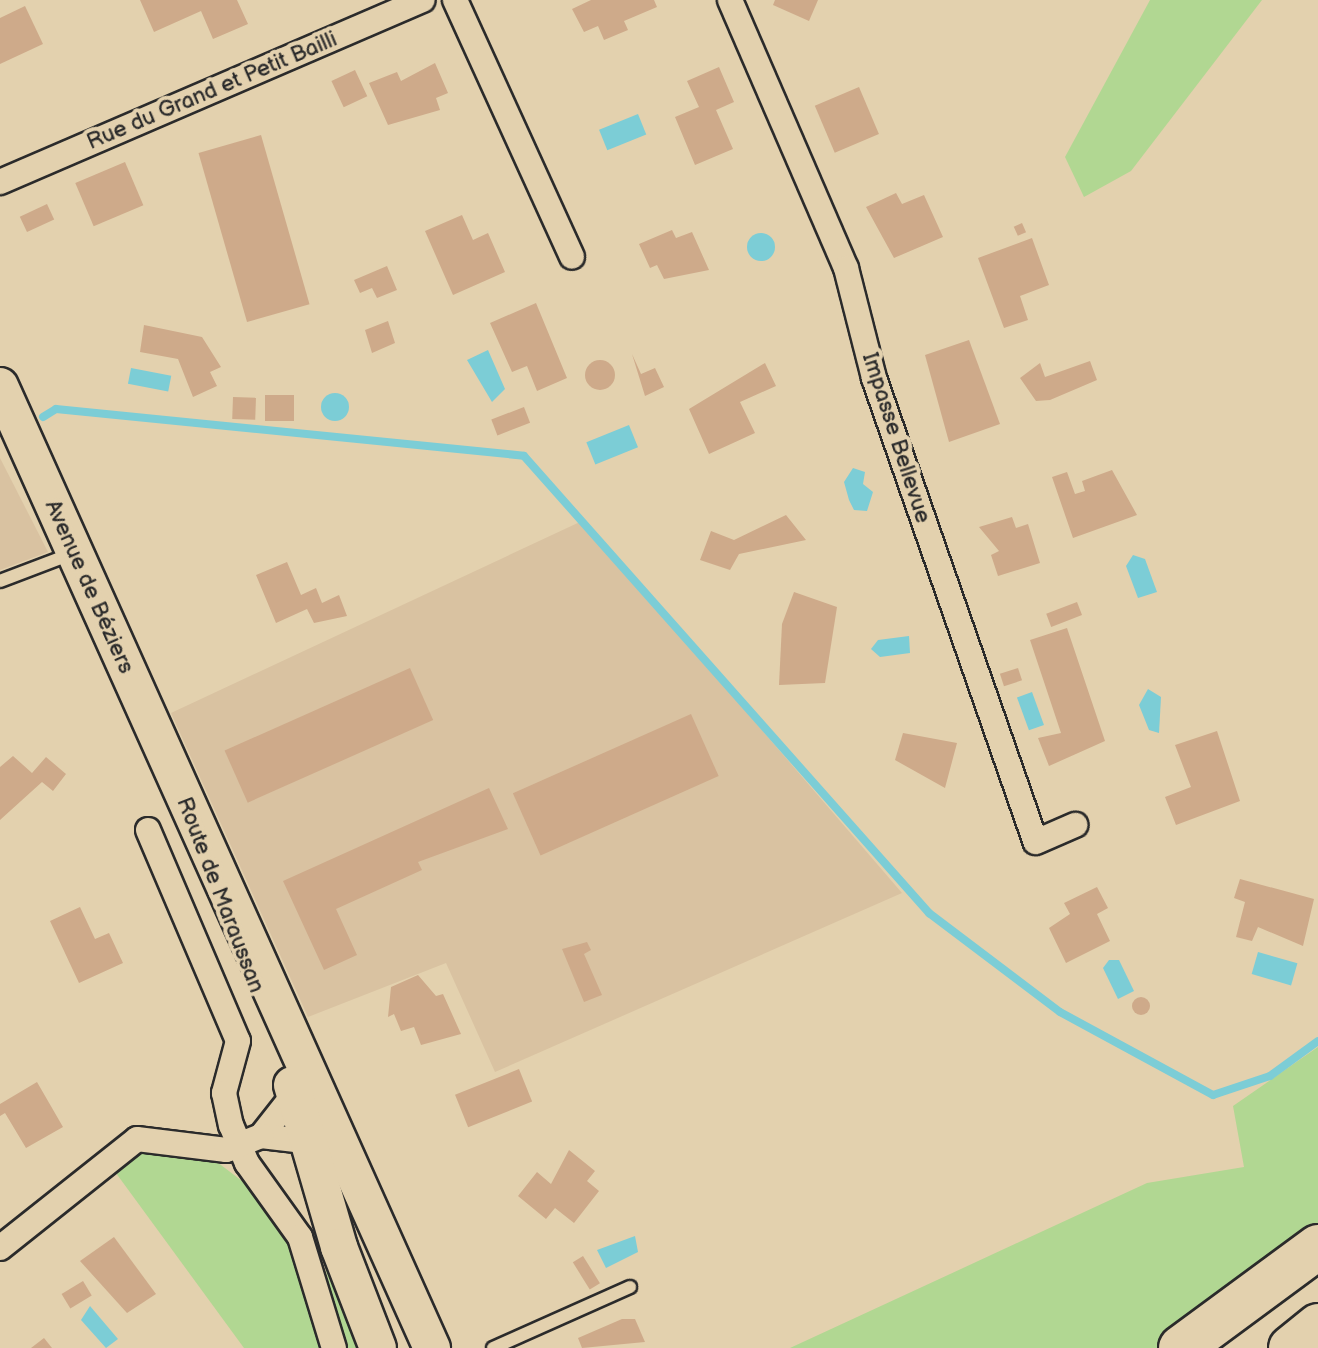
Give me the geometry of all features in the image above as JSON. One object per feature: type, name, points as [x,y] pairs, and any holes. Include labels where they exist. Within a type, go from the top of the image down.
[{"type":"highway","points":[[1181,1348],[1318,1247]]},
{"type":"highway","points":[[1229,1348],[1318,1278]]},
{"type":"highway","points":[[1291,1348],[1318,1326]]},
{"type":"main road","name":"Avenue de Béziers","points":[[0,386],[179,788]]},
{"type":"main road","name":"Route de Maraussan","points":[[179,788],[295,1093],[339,1247],[378,1348]]},
{"type":"main road","name":"Route de Maraussan","points":[[179,788],[432,1348]]},
{"type":"street","name":"Rue du Grand et Petit Bailli","points":[[0,182],[423,0]]},
{"type":"street","points":[[455,0],[572,257]]},
{"type":"street","name":"Impasse Bellevue","points":[[730,0],[846,268],[874,378],[1036,842],[1075,825]]},
{"type":"street","points":[[148,830],[238,1041],[224,1093],[239,1147],[300,1237],[334,1348]]},
{"type":"street","points":[[0,1248],[137,1139],[239,1147],[261,1136],[295,1093]]},
{"type":"street","points":[[261,1136],[311,1142]]},
{"type":"lane","points":[[0,581],[74,553]]},
{"type":"lane","points":[[493,1348],[630,1287]]},
{"type":"shaded area","points":[[0,458],[48,552],[0,570]]},
{"type":"shaded area","points":[[582,521],[902,893],[495,1072],[446,963],[308,1017],[171,713]]},
{"type":"green space","points":[[1150,0],[1262,0],[1131,171],[1084,197],[1065,157]]},
{"type":"green space","points":[[1318,1047],[1318,1235],[1161,1348],[790,1348],[1147,1183],[1244,1167],[1233,1106]]},
{"type":"green space","points":[[141,1150],[217,1162],[246,1184],[295,1252],[327,1348],[244,1348],[113,1169]]},
{"type":"green space","points":[[319,1239],[368,1348],[343,1348]]},
{"type":"water","points":[[638,114],[646,134],[607,150],[599,130]]},
{"type":"water","points":[[761,233],[771,237],[775,247],[771,257],[761,261],[751,257],[747,247],[751,237]]},
{"type":"water","points":[[488,350],[505,389],[492,402],[467,360]]},
{"type":"water","points":[[131,368],[171,376],[168,392],[128,384]]},
{"type":"water","points":[[335,393],[345,397],[349,407],[345,417],[335,421],[325,417],[321,407],[325,397]]},
{"type":"water","points":[[629,425],[638,447],[595,464],[586,442]]},
{"type":"water","points":[[853,468],[865,472],[863,484],[873,492],[867,511],[854,510],[849,500],[844,482]]},
{"type":"water","points":[[1133,555],[1145,559],[1157,592],[1138,598],[1126,566]]},
{"type":"water","points":[[909,636],[910,653],[880,657],[871,649],[878,640]]},
{"type":"water","points":[[1148,689],[1161,697],[1159,733],[1149,730],[1139,705]]},
{"type":"water","points":[[1032,692],[1044,725],[1029,730],[1017,697]]},
{"type":"water","points":[[1258,952],[1297,963],[1291,985],[1252,974]]},
{"type":"water","points":[[1109,960],[1119,960],[1134,991],[1118,999],[1103,968]]},
{"type":"water","points":[[635,1236],[638,1252],[606,1268],[597,1250]]},
{"type":"water","points":[[90,1306],[118,1339],[106,1348],[81,1320]]},
{"type":"building","points":[[140,0],[237,0],[248,24],[213,39],[201,11],[154,32]]},
{"type":"building","points":[[591,0],[654,0],[657,7],[624,21],[628,30],[604,40],[598,26],[584,32],[572,9]]},
{"type":"building","points":[[775,0],[818,0],[809,21],[773,5]]},
{"type":"building","points":[[25,6],[43,44],[0,64],[0,18]]},
{"type":"building","points":[[435,63],[448,93],[436,98],[440,110],[388,125],[369,83],[397,72],[401,81]]},
{"type":"building","points":[[719,67],[734,102],[716,110],[733,149],[695,165],[675,117],[699,107],[687,81]]},
{"type":"building","points":[[355,70],[367,96],[344,107],[331,81]]},
{"type":"building","points":[[859,87],[879,134],[835,153],[815,106]]},
{"type":"building","points":[[261,135],[310,304],[247,322],[199,153]]},
{"type":"building","points":[[125,162],[143,205],[94,226],[75,183]]},
{"type":"building","points":[[896,193],[902,204],[924,195],[943,237],[894,258],[866,207]]},
{"type":"building","points":[[47,204],[54,219],[27,232],[20,217]]},
{"type":"building","points":[[462,215],[473,240],[488,233],[505,272],[453,295],[425,231]]},
{"type":"building","points":[[1022,223],[1026,232],[1018,236],[1014,227]]},
{"type":"building","points":[[672,230],[676,238],[692,232],[709,270],[664,279],[657,265],[650,268],[639,244]]},
{"type":"building","points":[[1032,238],[1049,285],[1020,296],[1028,320],[1004,328],[978,258]]},
{"type":"building","points":[[387,266],[397,290],[377,298],[372,288],[360,293],[354,280]]},
{"type":"building","points":[[536,303],[567,378],[537,391],[527,366],[512,372],[490,323]]},
{"type":"building","points":[[388,321],[395,343],[372,353],[365,330]]},
{"type":"building","points":[[144,325],[202,337],[221,367],[210,372],[217,386],[193,397],[178,359],[140,352]]},
{"type":"building","points":[[969,340],[1000,424],[949,442],[925,355]]},
{"type":"building","points":[[632,354],[641,374],[655,368],[664,387],[645,396]]},
{"type":"building","points":[[600,360],[611,364],[615,375],[611,386],[600,390],[589,386],[585,375],[589,364]]},
{"type":"building","points":[[1090,361],[1097,380],[1050,400],[1036,401],[1020,378],[1040,363],[1045,377]]},
{"type":"building","points":[[765,363],[776,386],[740,402],[755,433],[709,454],[689,409]]},
{"type":"building","points":[[265,395],[294,395],[294,421],[265,421]]},
{"type":"building","points":[[233,397],[256,398],[255,420],[232,419]]},
{"type":"building","points":[[524,407],[530,423],[497,435],[491,420]]},
{"type":"building","points":[[1112,470],[1137,515],[1073,538],[1052,477],[1067,472],[1075,494],[1085,491],[1082,481]]},
{"type":"building","points":[[786,515],[806,540],[739,554],[730,570],[700,560],[711,531],[734,540]]},
{"type":"building","points":[[1012,517],[1016,528],[1028,524],[1040,563],[998,576],[991,555],[999,551],[979,527]]},
{"type":"building","points":[[287,562],[301,595],[316,588],[322,603],[339,595],[347,616],[314,623],[307,609],[276,623],[256,575]]},
{"type":"building","points":[[794,592],[837,607],[825,683],[779,685],[782,624]]},
{"type":"building","points":[[1077,602],[1082,615],[1051,627],[1046,614]]},
{"type":"building","points":[[1067,628],[1105,741],[1049,766],[1038,738],[1061,733],[1030,640]]},
{"type":"building","points":[[410,668],[433,720],[248,803],[225,751]]},
{"type":"building","points":[[1018,668],[1022,680],[1004,686],[1000,674]]},
{"type":"building","points":[[691,714],[719,776],[541,855],[513,793]]},
{"type":"building","points":[[1217,731],[1240,801],[1176,825],[1165,797],[1191,787],[1175,745]]},
{"type":"building","points":[[903,733],[957,743],[945,788],[895,760]]},
{"type":"building","points":[[13,756],[32,773],[46,757],[66,774],[53,791],[42,782],[0,820],[0,767]]},
{"type":"building","points":[[489,788],[508,829],[418,862],[422,870],[336,909],[357,955],[324,970],[283,881]]},
{"type":"building","points":[[1240,879],[1314,899],[1303,946],[1258,927],[1252,941],[1236,937],[1245,902],[1234,898]]},
{"type":"building","points":[[1097,887],[1108,908],[1097,914],[1110,941],[1066,963],[1049,928],[1070,914],[1064,903]]},
{"type":"building","points":[[80,907],[95,939],[109,933],[123,963],[79,983],[50,921]]},
{"type":"building","points":[[587,942],[591,950],[584,954],[602,995],[584,1002],[562,949]]},
{"type":"building","points":[[418,975],[436,996],[443,994],[461,1034],[421,1045],[414,1027],[401,1031],[394,1014],[388,1017],[391,987]]},
{"type":"building","points":[[1141,997],[1150,1006],[1141,1015],[1132,1006]]},
{"type":"building","points":[[519,1069],[532,1101],[468,1127],[455,1095]]},
{"type":"building","points":[[37,1082],[63,1127],[26,1148],[5,1113],[0,1116],[0,1104]]},
{"type":"building","points":[[569,1150],[595,1171],[587,1181],[599,1191],[574,1223],[555,1208],[546,1219],[518,1196],[537,1172],[551,1184]]},
{"type":"building","points":[[114,1237],[156,1294],[127,1313],[80,1261]]},
{"type":"building","points":[[583,1256],[600,1283],[590,1289],[573,1262]]},
{"type":"building","points":[[83,1281],[92,1296],[70,1308],[62,1294]]},
{"type":"building","points":[[622,1319],[635,1319],[645,1342],[582,1348],[578,1338]]},
{"type":"building","points":[[44,1338],[52,1348],[31,1348]]},
{"type":"waterway","points":[[43,417],[56,409],[524,456],[929,913],[1060,1012],[1213,1095],[1270,1076],[1318,1041]]}]
